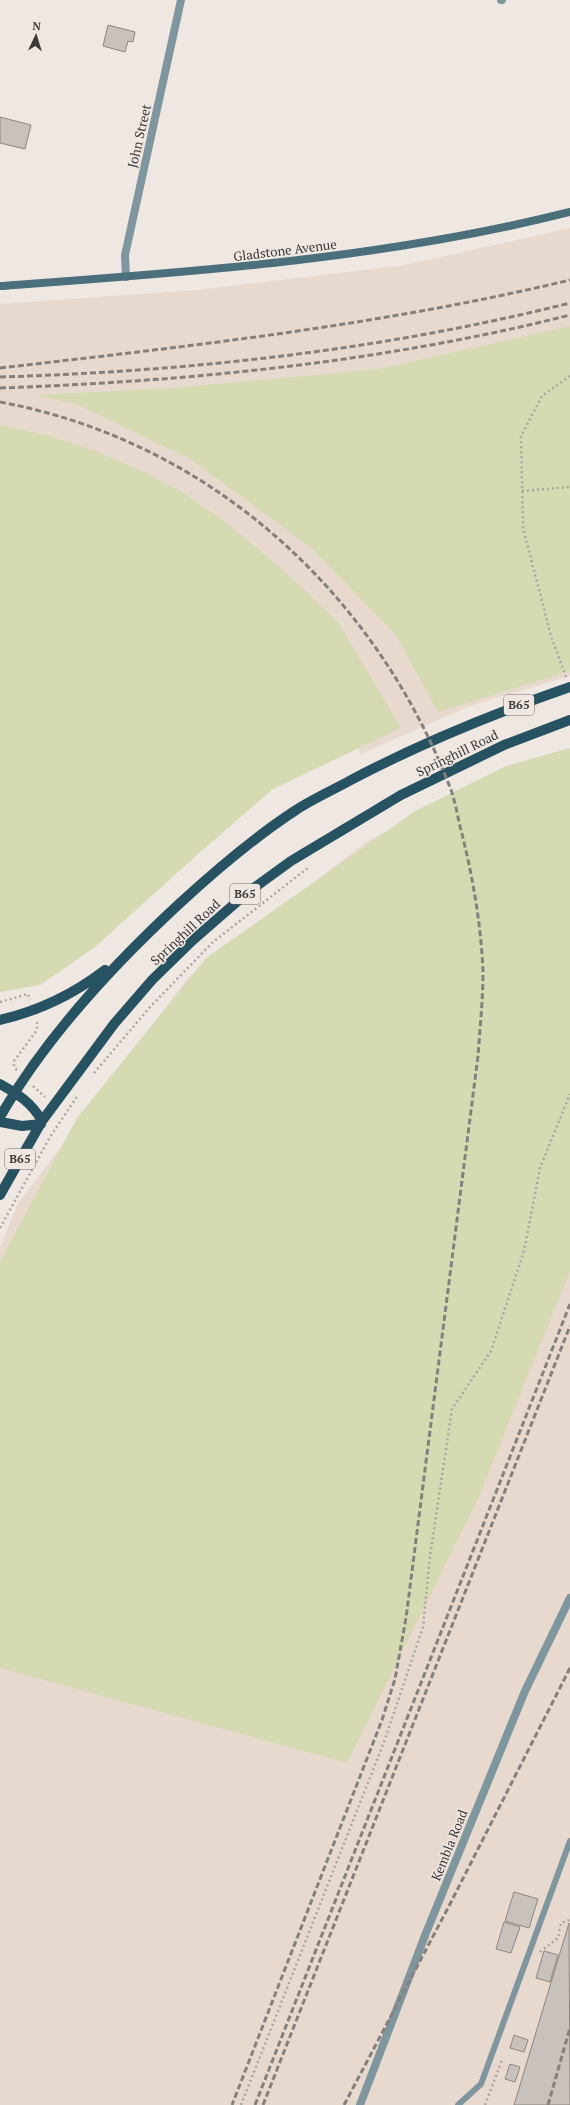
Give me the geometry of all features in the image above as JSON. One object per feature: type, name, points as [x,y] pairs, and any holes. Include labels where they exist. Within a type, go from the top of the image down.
[{"type":"main road","name":"Gladstone Avenue","points":[[0,286],[271,265],[366,252],[441,239],[570,212]]},
{"type":"main road","name":"Springhill Road","points":[[0,1117],[14,1092],[88,996],[134,945],[231,856],[297,809],[383,763],[468,725],[570,687]]},
{"type":"main road","name":"Springhill Road","points":[[0,1195],[42,1123],[132,1002],[193,940],[247,893],[291,861],[401,795],[504,745],[570,720]]},
{"type":"main road","points":[[0,1020],[33,1010],[71,993],[92,980],[134,945]]},
{"type":"main road","points":[[0,1084],[30,1104],[42,1123],[22,1126],[0,1122]]},
{"type":"street","name":"John Street","points":[[126,277],[124,255],[181,0]]},
{"type":"street","name":"Kembla Road","points":[[360,2105],[426,1933],[522,1698],[570,1598]]},
{"type":"lane","points":[[458,2105],[481,2084],[570,1841]]},
{"type":"path","points":[[570,376],[542,396],[521,436],[523,528],[551,636],[570,687]]},
{"type":"path","points":[[522,491],[570,487]]},
{"type":"path","points":[[89,1080],[150,1007],[213,942],[290,879],[314,863]]},
{"type":"path","points":[[0,1002],[28,994]]},
{"type":"path","points":[[37,1022],[37,1030],[14,1061],[14,1067],[65,1117]]},
{"type":"path","points":[[0,1228],[50,1137],[65,1117],[80,1092]]},
{"type":"path","points":[[241,2105],[384,1742],[423,1627],[430,1556],[452,1409],[491,1352],[524,1251],[540,1168],[570,1094]]},
{"type":"path","points":[[538,1954],[558,1938],[561,1923],[570,1920]]},
{"type":"path","points":[[485,2105],[504,2056]]},
{"type":"shaded area","points":[[570,228],[570,676],[470,706],[361,754],[305,635],[0,453],[0,304],[197,290],[405,265]]},
{"type":"shaded area","points":[[570,754],[570,2105],[0,2105],[0,1248],[17,1205],[188,978],[369,840],[530,763]]},
{"type":"green space","points":[[570,326],[570,671],[438,712],[395,634],[311,548],[190,459],[81,406],[36,395],[171,388],[379,369]]},
{"type":"green space","points":[[0,425],[46,435],[95,451],[145,472],[182,492],[219,517],[280,567],[338,622],[401,728],[273,789],[95,947],[40,985],[0,992]]},
{"type":"green space","points":[[570,748],[570,1271],[479,1497],[347,1763],[0,1668],[0,1261],[77,1118],[206,958],[415,811],[506,766]]},
{"type":"building","points":[[108,25],[135,32],[133,42],[128,41],[125,52],[103,46]]},
{"type":"building","points":[[0,117],[31,125],[25,149],[0,143]]},
{"type":"building","points":[[514,1892],[538,1899],[529,1928],[505,1921]]},
{"type":"building","points":[[504,1922],[520,1927],[511,1953],[496,1949]]},
{"type":"building","points":[[569,1923],[570,2105],[514,2105]]},
{"type":"building","points":[[544,1951],[558,1955],[550,1982],[536,1978]]},
{"type":"building","points":[[514,2035],[528,2040],[524,2052],[510,2048]]},
{"type":"building","points":[[510,2064],[520,2067],[515,2082],[505,2079]]},
{"type":"railway","points":[[0,368],[286,333],[358,322],[500,296],[570,280]]},
{"type":"railway","points":[[0,377],[144,370],[287,355],[429,334],[570,303]]},
{"type":"railway","points":[[0,388],[72,385],[216,374],[359,357],[500,331],[570,315]]},
{"type":"railway","points":[[0,402],[77,422],[149,451],[215,490],[276,537],[331,591],[378,652],[419,718],[451,790],[456,806],[476,902],[483,971],[478,1056],[406,1618],[395,1679],[382,1720],[232,2105]]},
{"type":"railway","points":[[255,2105],[570,1304]]},
{"type":"railway","points":[[263,2105],[570,1326]]},
{"type":"railway","points":[[344,2105],[449,1906],[570,1668]]},
{"type":"railway","points":[[548,2105],[570,2028]]}]
